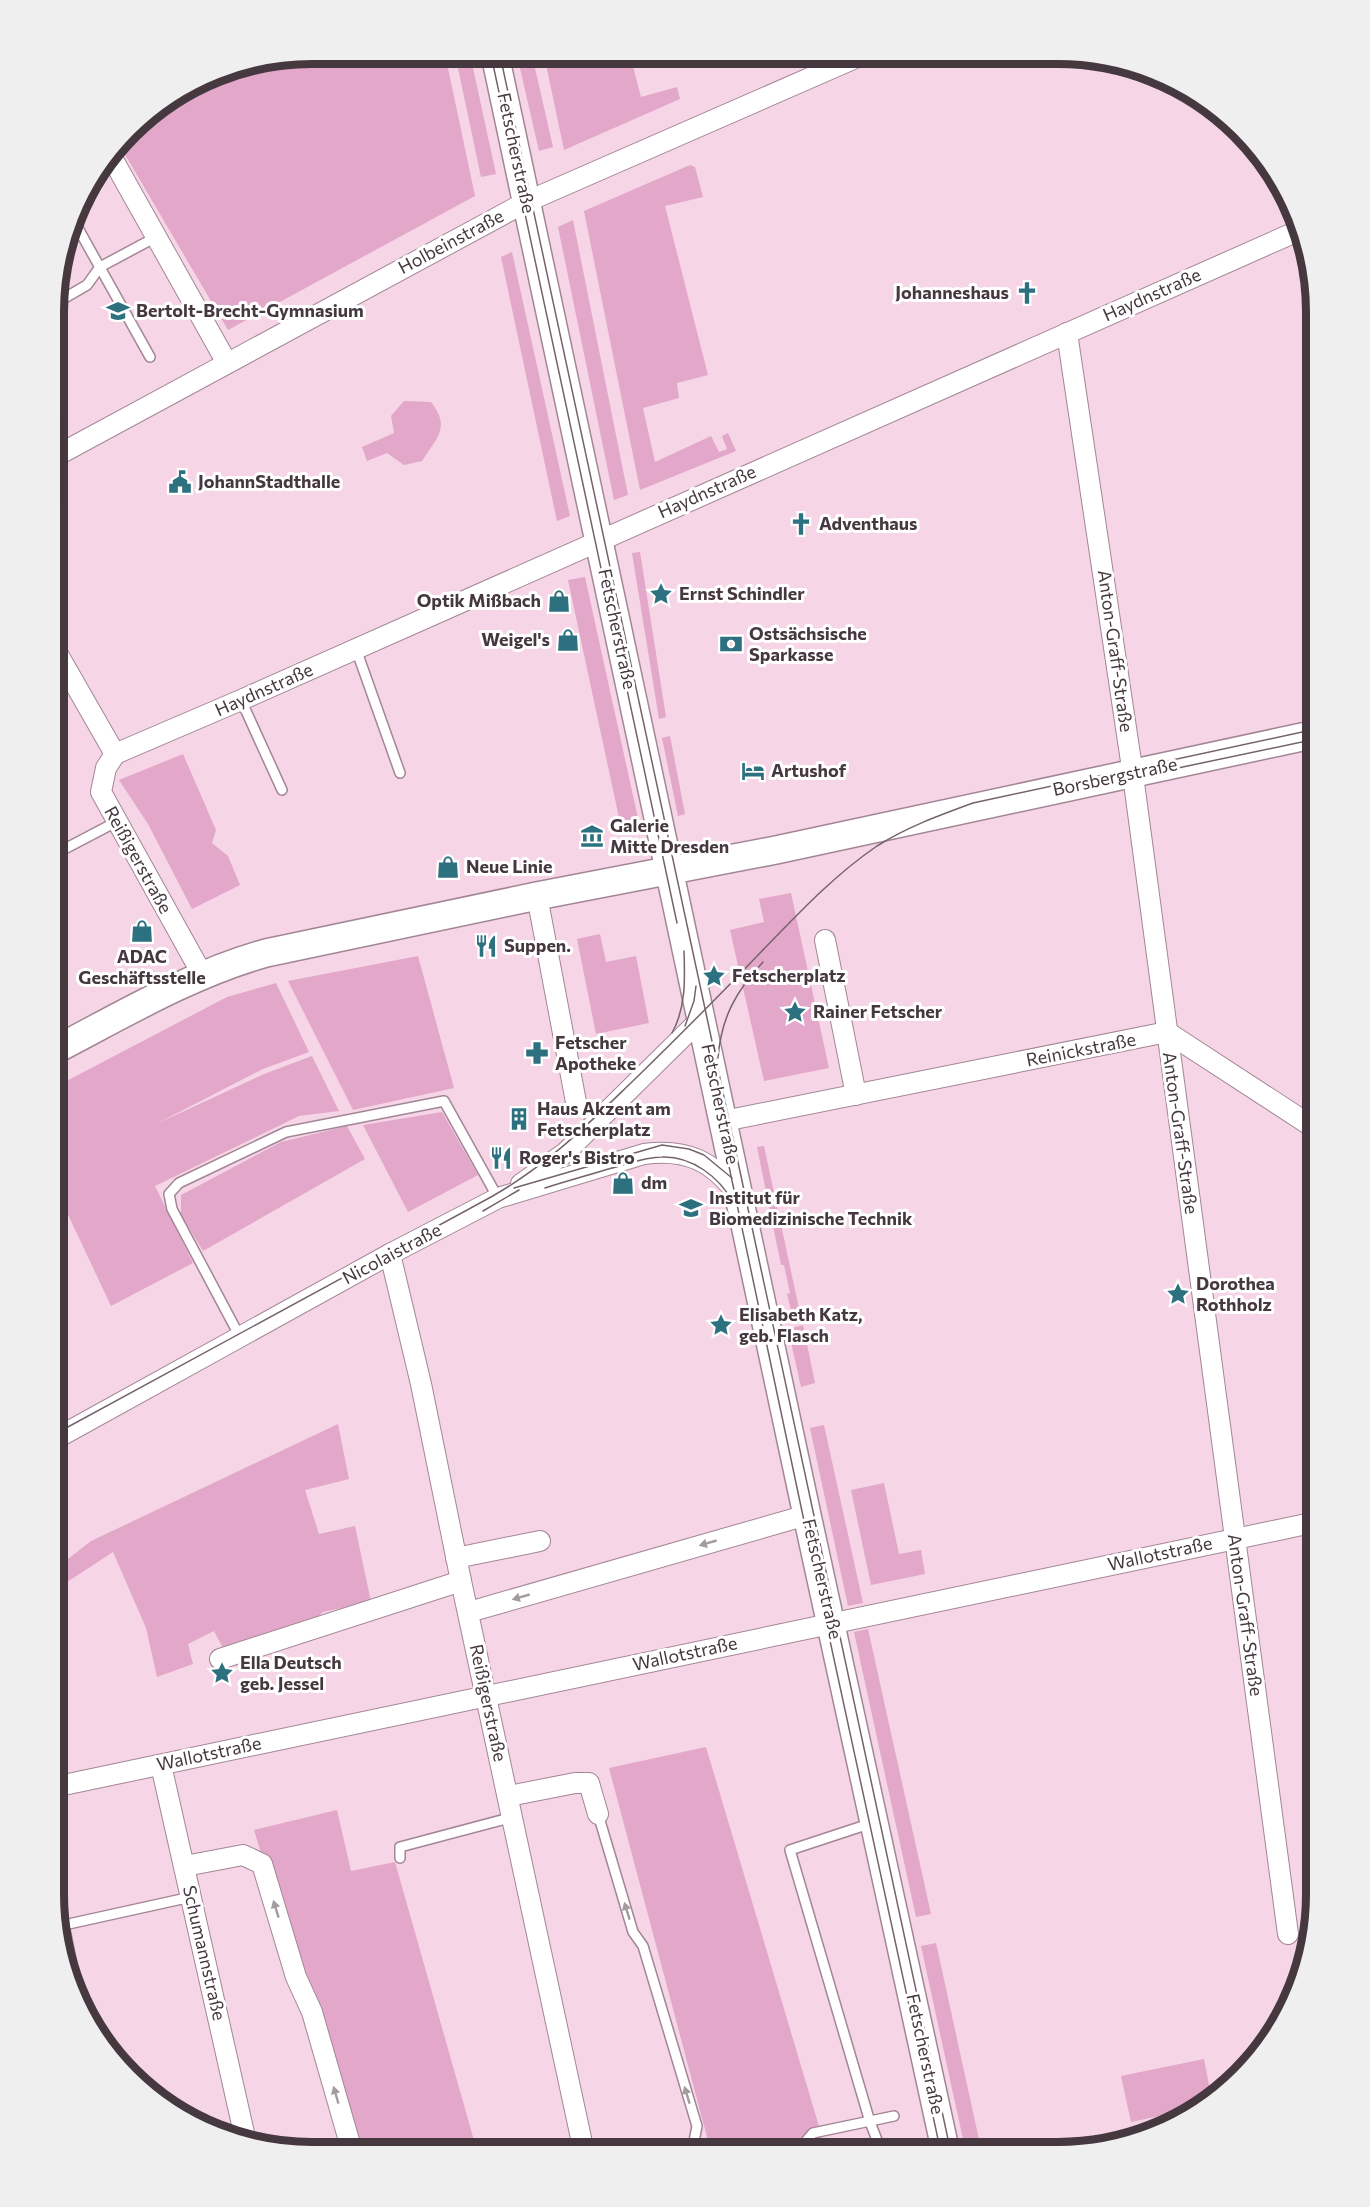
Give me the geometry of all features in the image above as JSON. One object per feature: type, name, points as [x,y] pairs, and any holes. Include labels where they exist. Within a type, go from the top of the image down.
[{"type":"main road","name":"Fetscherstraße","points":[[497,64],[807,1515],[944,2142]]},
{"type":"main road","name":"Borsbergstraße","points":[[64,1045],[202,974],[266,953],[670,869],[708,865],[1306,736]]},
{"type":"street","name":"Holbeinstraße","points":[[64,452],[526,202],[842,64]]},
{"type":"street","points":[[115,163],[227,363]]},
{"type":"street","name":"Haydnstraße","points":[[115,754],[1292,233]]},
{"type":"street","name":"Anton-Graff-Straße","points":[[1067,333],[1133,773],[1288,1934]]},
{"type":"street","points":[[64,665],[115,754]]},
{"type":"street","name":"Reißigerstraße","points":[[115,754],[106,768],[101,792],[202,974]]},
{"type":"street","points":[[537,896],[576,1102]]},
{"type":"street","points":[[724,1121],[856,1095],[825,940]]},
{"type":"street","points":[[498,1198],[565,1153],[702,1018]]},
{"type":"street","points":[[1167,1032],[1306,1122]]},
{"type":"street","name":"Reinickstraße","points":[[856,1095],[1167,1032]]},
{"type":"street","name":"Nicolaistraße","points":[[64,1434],[390,1254],[498,1198],[644,1154],[663,1151],[679,1153],[706,1164],[727,1182],[740,1198]]},
{"type":"street","name":"Reißigerstraße","points":[[390,1254],[421,1384],[456,1558],[582,2142]]},
{"type":"street","points":[[469,1612],[807,1515]]},
{"type":"street","name":"Wallotstraße","points":[[64,1785],[1306,1524]]},
{"type":"street","points":[[456,1558],[540,1540]]},
{"type":"street","points":[[220,1659],[461,1581]]},
{"type":"street","name":"Schumannstraße","points":[[161,1765],[239,2131]]},
{"type":"street","points":[[508,1796],[575,1783],[589,1783],[598,1814]]},
{"type":"street","points":[[184,1866],[243,1855],[262,1864],[296,1977],[312,2012],[349,2142]]},
{"type":"lane","points":[[79,230],[150,357]]},
{"type":"lane","points":[[65,298],[87,285],[100,267],[156,237]]},
{"type":"lane","points":[[356,649],[400,773]]},
{"type":"lane","points":[[241,700],[282,790]]},
{"type":"lane","points":[[64,850],[119,828]]},
{"type":"lane","points":[[240,1337],[172,1209],[169,1194],[179,1183],[286,1132],[444,1101],[498,1198]]},
{"type":"lane","points":[[598,1814],[633,1932],[643,1946],[697,2126],[694,2142]]},
{"type":"lane","points":[[400,1858],[400,1847],[513,1816]]},
{"type":"lane","points":[[875,1822],[790,1850],[878,2142]]},
{"type":"lane","points":[[67,1924],[191,1897]]},
{"type":"lane","points":[[807,2140],[813,2133],[894,2116]]},
{"type":"shaded area","points":[[313,64],[447,64],[475,196],[228,330],[124,152],[126,149],[149,126],[175,106],[218,83],[248,73]]},
{"type":"shaded area","points":[[457,64],[472,64],[496,174],[481,177]]},
{"type":"shaded area","points":[[519,64],[534,64],[553,147],[539,151]]},
{"type":"shaded area","points":[[546,64],[632,64],[641,97],[677,87],[680,99],[564,150]]},
{"type":"shaded area","points":[[690,165],[695,167],[703,197],[665,206],[708,375],[677,383],[679,398],[643,408],[655,462],[711,436],[719,452],[727,449],[722,436],[728,433],[736,451],[640,490],[584,211]]},
{"type":"shaded area","points":[[573,220],[628,495],[614,500],[558,227]]},
{"type":"shaded area","points":[[512,252],[570,516],[557,521],[501,257]]},
{"type":"shaded area","points":[[404,401],[431,402],[440,419],[441,426],[437,439],[422,461],[404,465],[387,453],[367,461],[362,447],[394,433],[391,416]]},
{"type":"shaded area","points":[[640,552],[666,717],[659,719],[632,553]]},
{"type":"shaded area","points":[[585,577],[639,823],[621,827],[568,580]]},
{"type":"shaded area","points":[[670,736],[685,814],[678,816],[662,738]]},
{"type":"shaded area","points":[[183,754],[216,830],[212,843],[228,856],[240,885],[192,909],[148,824],[119,780]]},
{"type":"shaded area","points":[[791,893],[829,1068],[764,1081],[730,930],[764,922],[759,899]]},
{"type":"shaded area","points":[[600,934],[606,962],[636,956],[649,1023],[596,1034],[577,939]]},
{"type":"shaded area","points":[[418,956],[454,1088],[353,1110],[288,981]]},
{"type":"shaded area","points":[[276,983],[309,1052],[263,1069],[154,1125],[264,1074],[312,1056],[339,1111],[299,1116],[155,1186],[193,1263],[111,1306],[64,1206],[64,1082],[227,997]]},
{"type":"shaded area","points":[[442,1112],[478,1175],[408,1212],[363,1125]]},
{"type":"shaded area","points":[[347,1126],[365,1159],[203,1251],[181,1215],[181,1195],[281,1142]]},
{"type":"shaded area","points":[[764,1146],[800,1313],[792,1315],[787,1294],[790,1293],[784,1265],[781,1265],[757,1147]]},
{"type":"shaded area","points":[[803,1325],[815,1383],[801,1387],[788,1329]]},
{"type":"shaded area","points":[[338,1424],[349,1479],[305,1490],[319,1534],[355,1526],[371,1602],[323,1612],[311,1622],[223,1648],[214,1631],[188,1644],[193,1664],[157,1677],[146,1628],[113,1552],[64,1584],[64,1562],[91,1541]]},
{"type":"shaded area","points":[[824,1425],[863,1603],[848,1606],[810,1428]]},
{"type":"shaded area","points":[[884,1483],[899,1554],[921,1550],[925,1574],[871,1585],[851,1490]]},
{"type":"shaded area","points":[[868,1629],[931,1914],[916,1917],[854,1632]]},
{"type":"shaded area","points":[[706,1747],[822,2142],[708,2142],[609,1768]]},
{"type":"shaded area","points":[[337,1810],[351,1871],[395,1862],[474,2142],[355,2142],[309,2010],[254,1830]]},
{"type":"shaded area","points":[[936,1943],[980,2142],[964,2142],[921,1946]]},
{"type":"shaded area","points":[[1204,2059],[1210,2090],[1174,2113],[1131,2122],[1121,2076]]},
{"type":"tram line","points":[[493,64],[677,923]]},
{"type":"tram line","points":[[502,64],[949,2142]]},
{"type":"tram line","points":[[64,1429],[491,1197],[531,1171],[567,1143],[635,1079],[788,924],[845,870],[888,839],[973,803],[1306,731]]},
{"type":"tram line","points":[[1059,793],[1306,741]]},
{"type":"tram line","points":[[672,1033],[682,1003],[684,951]]},
{"type":"tram line","points":[[718,1058],[726,1018],[745,984],[763,962]]},
{"type":"tram line","points":[[685,1026],[694,1001],[696,986]]},
{"type":"tram line","points":[[716,1105],[939,2142]]},
{"type":"tram line","points":[[514,1188],[662,1145],[689,1149],[704,1155],[732,1178]]},
{"type":"tram line","points":[[545,1188],[643,1159],[673,1158],[684,1160],[703,1170],[720,1184],[733,1202]]},
{"type":"tram line","points":[[483,1211],[519,1190]]},
{"type":"place","name":"Johanneshaus","points":[[1027,293]]},
{"type":"place","name":"Bertolt-Brecht-Gymnasium","points":[[118,311]]},
{"type":"place","name":"JohannStadthalle","points":[[180,482]]},
{"type":"place","name":"Adventhaus","points":[[801,524]]},
{"type":"place","name":"Ernst Schindler","points":[[661,594]]},
{"type":"place","name":"Optik Mißbach","points":[[559,601]]},
{"type":"place","name":"Weigel's","points":[[568,640]]},
{"type":"place","name":"Ostsächsische Sparkasse","points":[[731,644]]},
{"type":"place","name":"Artushof","points":[[753,771]]},
{"type":"place","name":"Galerie Mitte Dresden","points":[[592,836]]},
{"type":"place","name":"Neue Linie","points":[[448,867]]},
{"type":"place","name":"ADAC Geschäftsstelle","points":[[142,931]]},
{"type":"place","name":"Suppen.","points":[[486,946]]},
{"type":"place","name":"Fetscherplatz","points":[[714,976]]},
{"type":"place","name":"Rainer Fetscher","points":[[795,1012]]},
{"type":"place","name":"Fetscher Apotheke","points":[[537,1053]]},
{"type":"place","name":"Haus Akzent am Fetscherplatz","points":[[519,1119]]},
{"type":"place","name":"Roger's Bistro","points":[[501,1158]]},
{"type":"place","name":"dm","points":[[623,1183]]},
{"type":"place","name":"Institut für Biomedizinische Technik","points":[[691,1208]]},
{"type":"place","name":"Dorothea Rothholz","points":[[1178,1294]]},
{"type":"place","name":"Elisabeth Katz, geb. Flasch","points":[[721,1325]]},
{"type":"place","name":"Ella Deutsch geb. Jessel","points":[[222,1673]]}]
